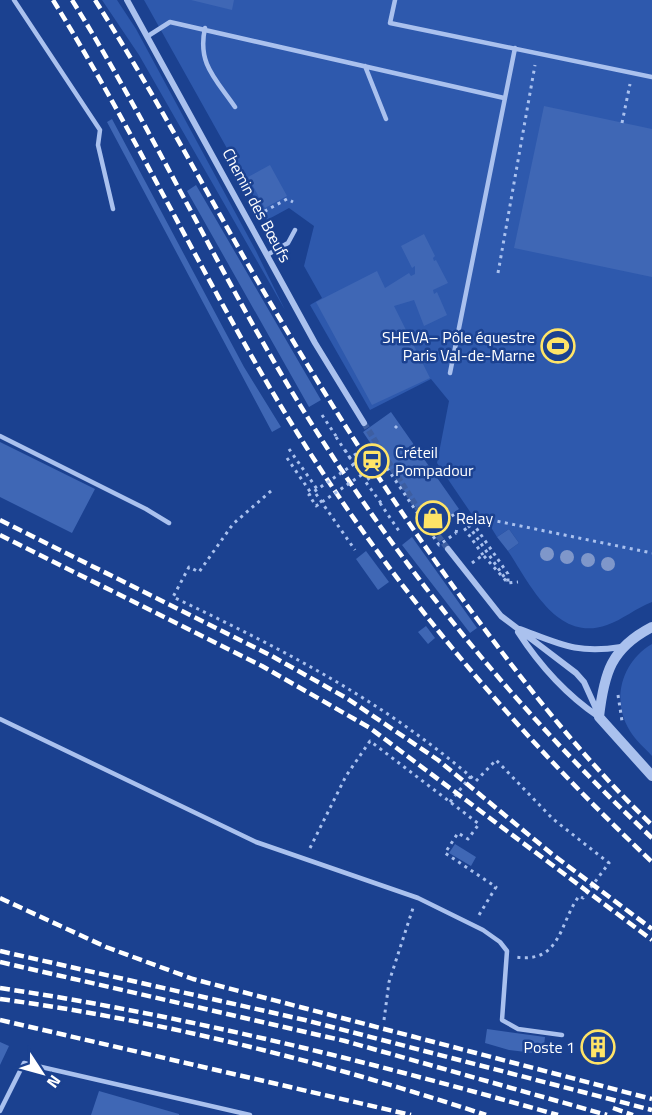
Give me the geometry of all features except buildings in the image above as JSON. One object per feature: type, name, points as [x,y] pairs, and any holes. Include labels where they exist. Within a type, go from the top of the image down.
[{"type":"street","name":"Chemin des Bœufs","points":[[127,0],[315,343],[363,423]]},
{"type":"street","points":[[448,549],[501,616],[576,673],[584,682],[599,717]]},
{"type":"street","points":[[514,627],[571,649],[594,651],[621,647],[652,627]]},
{"type":"street","points":[[514,627],[534,657],[571,697],[599,717],[631,756],[652,776]]},
{"type":"street","points":[[599,717],[606,677],[621,647]]},
{"type":"lane","points":[[14,0],[100,130],[98,145],[113,208]]},
{"type":"lane","points":[[395,0],[390,23],[652,77]]},
{"type":"lane","points":[[148,36],[170,22],[205,28],[504,98]]},
{"type":"lane","points":[[205,28],[201,47],[203,58],[235,108]]},
{"type":"lane","points":[[450,373],[515,48]]},
{"type":"lane","points":[[365,66],[386,119]]},
{"type":"lane","points":[[267,255],[288,243],[295,230]]},
{"type":"lane","points":[[0,436],[146,509],[169,523]]},
{"type":"lane","points":[[0,719],[256,842],[418,898],[473,924],[500,942],[508,956],[502,1020],[518,1029],[562,1035]]},
{"type":"lane","points":[[0,1111],[24,1063],[250,1115]]},
{"type":"path","points":[[498,273],[537,53]]},
{"type":"path","points":[[622,123],[633,73]]},
{"type":"path","points":[[258,215],[286,199],[293,202]]},
{"type":"path","points":[[322,415],[361,473]]},
{"type":"path","points":[[336,437],[350,458],[371,444],[384,468],[439,545],[456,533],[461,521],[468,516],[652,554]]},
{"type":"path","points":[[289,449],[355,550]]},
{"type":"path","points":[[311,493],[316,492],[375,450]]},
{"type":"path","points":[[287,458],[311,493],[309,495],[316,506],[361,473],[382,461]]},
{"type":"path","points":[[381,503],[365,481],[384,468]]},
{"type":"path","points":[[271,491],[233,524],[199,572],[189,567],[173,597],[258,638],[370,700],[476,781],[496,760],[553,819],[609,863],[583,898],[579,896],[573,904],[554,945],[546,954],[535,958],[508,956]]},
{"type":"path","points":[[372,492],[399,531]]},
{"type":"path","points":[[452,514],[469,526],[508,583]]},
{"type":"path","points":[[468,516],[507,574],[508,583]]},
{"type":"path","points":[[461,521],[483,555],[508,583]]},
{"type":"path","points":[[463,569],[483,555]]},
{"type":"path","points":[[508,583],[518,582]]},
{"type":"path","points":[[618,692],[619,712],[625,729]]},
{"type":"path","points":[[305,858],[340,787],[370,741],[479,824],[468,839],[459,833],[445,855],[496,887],[473,924]]},
{"type":"path","points":[[450,802],[471,776]]},
{"type":"path","points":[[384,1020],[389,982],[401,938],[418,898]]},
{"type":"shaded area","points":[[102,0],[117,0],[136,29],[256,251],[285,310],[139,55]]},
{"type":"shaded area","points":[[144,0],[652,0],[652,602],[607,625],[589,628],[574,626],[560,618],[536,594],[508,551],[519,543],[509,529],[497,537],[489,524],[477,522],[437,463],[449,401],[431,379],[370,410],[310,305],[322,298],[304,266],[314,226],[289,208],[267,220]]},
{"type":"shaded area","points":[[652,644],[652,756],[630,731],[624,719],[620,695],[626,672],[641,652]]},
{"type":"tunnel","points":[[364,423],[418,509],[448,549]]},
{"type":"railway","points":[[53,0],[116,107],[266,381],[336,492],[376,549],[461,659],[554,764],[652,862]]},
{"type":"railway","points":[[72,0],[127,94],[258,334],[365,505],[408,564],[500,679],[599,787],[652,838]]},
{"type":"railway","points":[[95,0],[295,344],[398,507],[523,680],[572,740],[624,798],[652,825]]},
{"type":"railway","points":[[0,520],[270,655],[348,699],[438,760],[552,854],[652,929]]},
{"type":"railway","points":[[0,535],[262,666],[370,728],[652,940]]},
{"type":"railway","points":[[0,898],[106,947],[193,979],[652,1099]]},
{"type":"railway","points":[[0,951],[305,1020],[652,1110]]},
{"type":"railway","points":[[0,962],[345,1041],[607,1115]]},
{"type":"railway","points":[[0,988],[141,1012],[281,1042],[558,1115]]},
{"type":"railway","points":[[0,999],[123,1019],[246,1046],[367,1078],[486,1115]]},
{"type":"railway","points":[[0,1020],[411,1115]]},
{"type":"railway","points":[[613,1108],[633,1115]]},
{"type":"place","name":"SHEVA– Pôle équestre Paris Val-de-Marne","points":[[558,346]]},
{"type":"place","name":"Créteil Pompadour","points":[[372,461]]},
{"type":"place","name":"Relay","points":[[433,518]]},
{"type":"place","name":"Poste 1","points":[[598,1047]]}]
